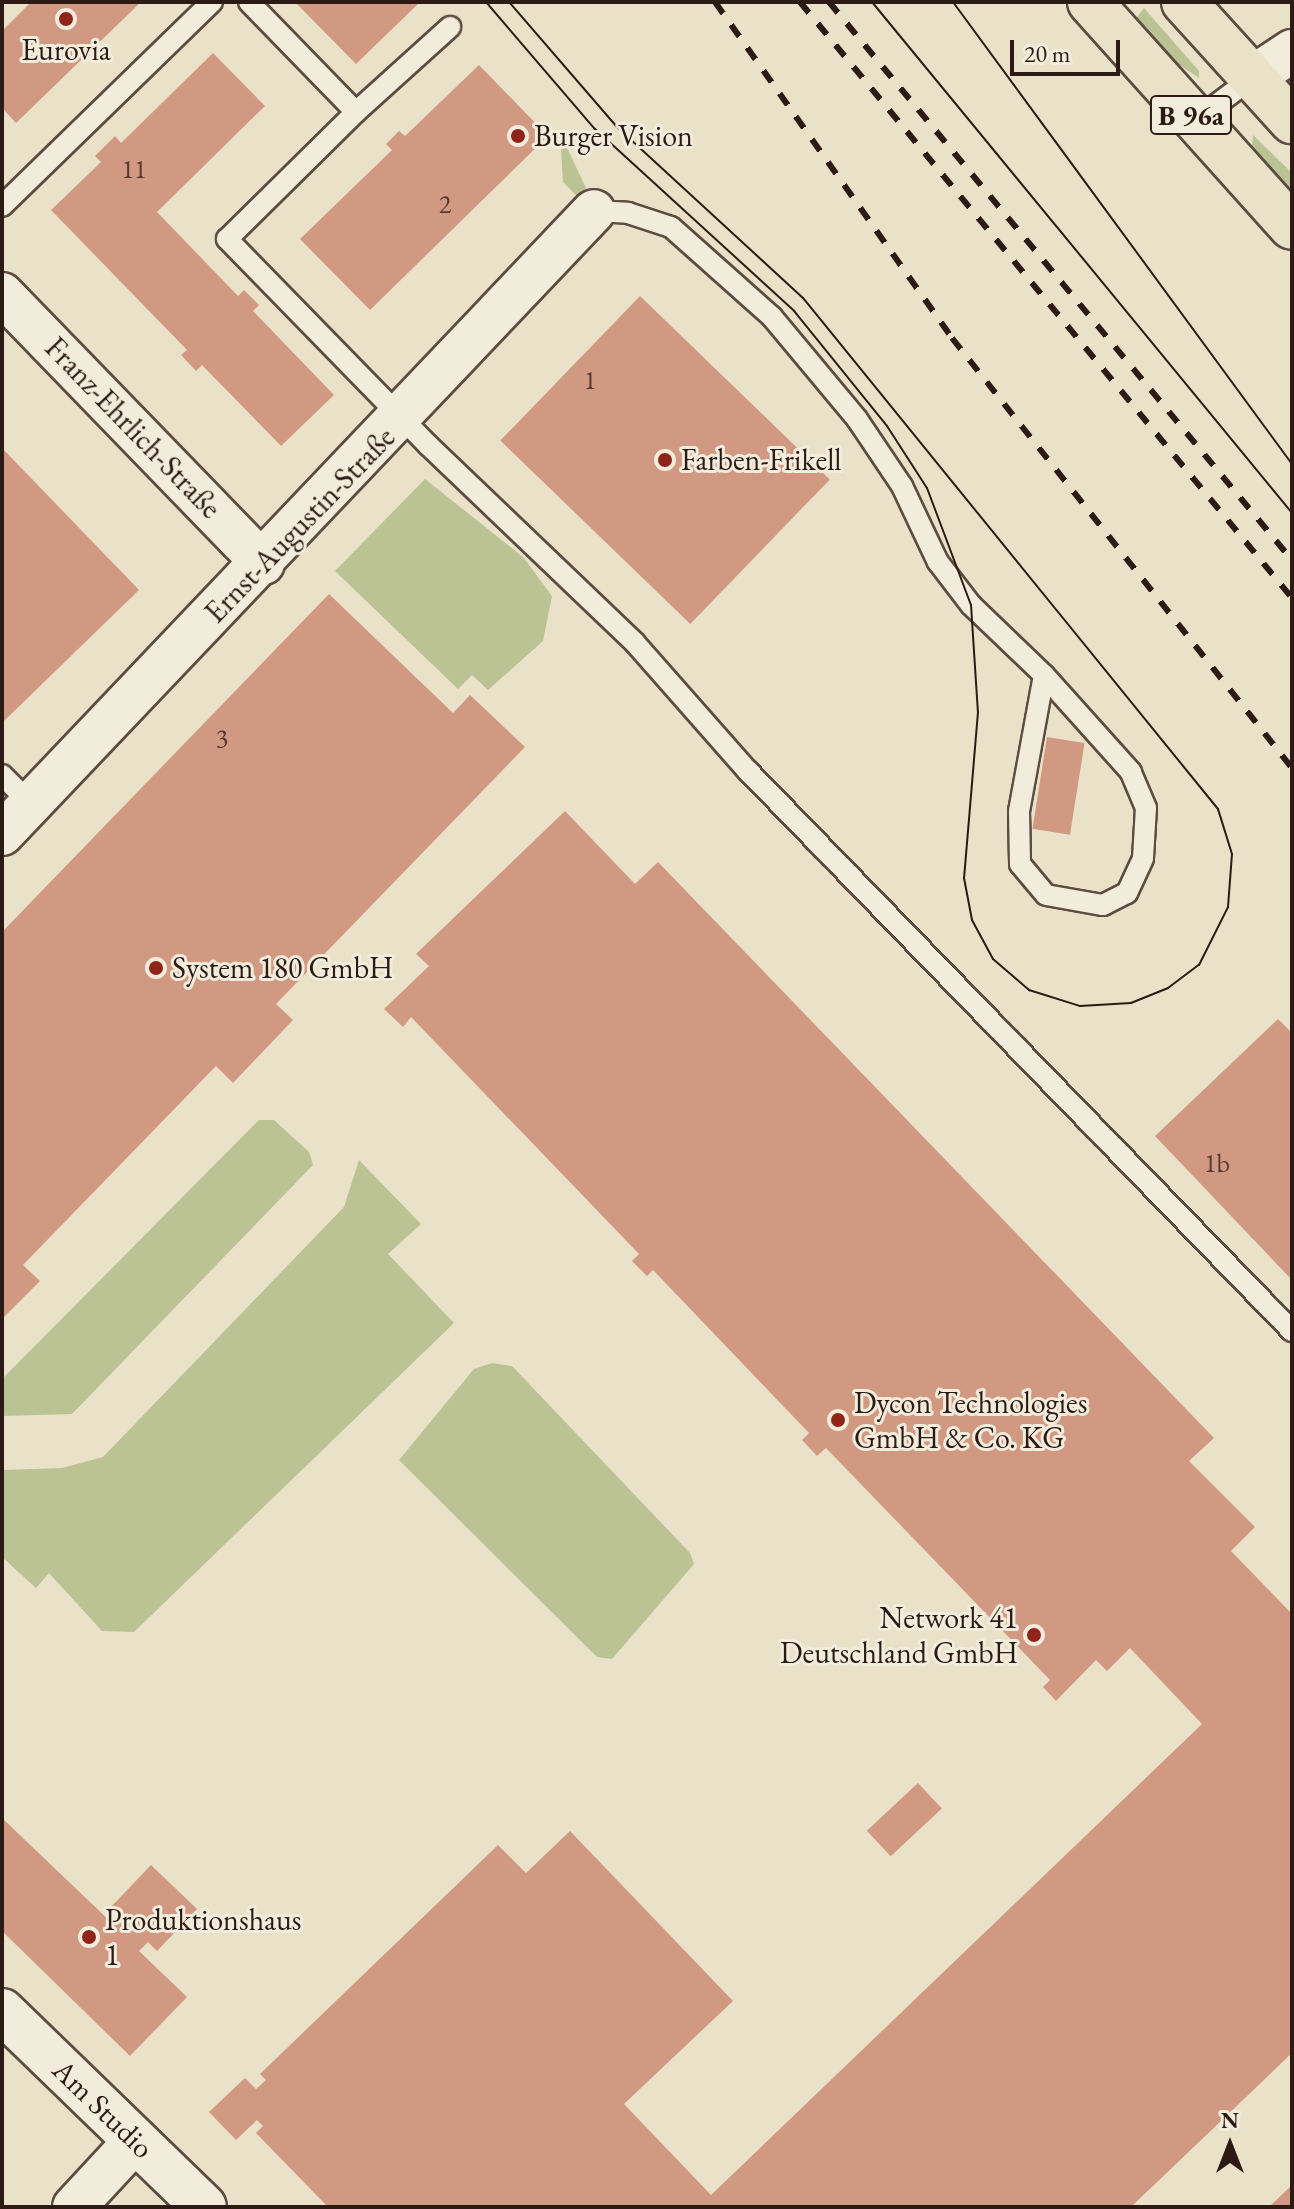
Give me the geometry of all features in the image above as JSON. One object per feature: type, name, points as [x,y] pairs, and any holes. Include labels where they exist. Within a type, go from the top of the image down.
[{"type":"main road","name":"B 96a","points":[[1090,2],[1292,227]]},
{"type":"main road","name":"B 96a","points":[[1184,2],[1292,121]]},
{"type":"street","points":[[1253,77],[1292,51]]},
{"type":"street","name":"Ernst-Augustin-Straße","points":[[2,834],[402,419],[594,211]]},
{"type":"street","name":"Franz-Ehrlich-Straße","points":[[2,294],[263,563]]},
{"type":"street","name":"Am Studio","points":[[2,2011],[204,2207]]},
{"type":"street","points":[[74,2207],[136,2140]]},
{"type":"lane","points":[[2,206],[212,2]]},
{"type":"lane","points":[[249,2],[356,112]]},
{"type":"lane","points":[[450,27],[356,112],[227,239],[402,419],[635,643],[748,771],[1292,1331]]},
{"type":"lane","points":[[1196,120],[1253,77]]},
{"type":"lane","points":[[594,211],[628,213],[671,227],[772,317],[902,486],[938,562],[971,605],[1044,675],[1131,772],[1146,808],[1143,858],[1127,893],[1103,905],[1046,895],[1020,864],[1015,849],[1044,675]]},
{"type":"lane","points":[[2,775],[31,804]]},
{"type":"green space","points":[[1144,8],[1199,71],[1199,78],[1166,56],[1133,22]]},
{"type":"green space","points":[[560,133],[586,188],[578,197],[563,182]]},
{"type":"green space","points":[[1253,135],[1292,173],[1292,196],[1252,146]]},
{"type":"green space","points":[[425,479],[523,557],[552,596],[543,641],[488,690],[472,675],[458,689],[335,571]]},
{"type":"green space","points":[[259,1120],[274,1120],[309,1152],[313,1165],[72,1414],[2,1416],[2,1379]]},
{"type":"green space","points":[[359,1160],[421,1224],[388,1254],[454,1323],[134,1632],[102,1631],[49,1573],[36,1588],[2,1557],[2,1470],[62,1468],[103,1457],[344,1207]]},
{"type":"green space","points":[[492,1363],[512,1366],[690,1553],[694,1564],[612,1659],[597,1657],[399,1460],[474,1369]]},
{"type":"building","points":[[31,2],[141,2],[16,123],[2,108],[2,31]]},
{"type":"building","points":[[295,2],[420,2],[356,64]]},
{"type":"building","points":[[213,53],[265,106],[157,212],[238,296],[244,290],[259,305],[253,311],[334,395],[281,446],[202,365],[196,371],[181,355],[187,350],[51,210],[101,162],[95,156],[115,136],[121,143]]},
{"type":"building","points":[[479,65],[548,136],[370,310],[300,239],[392,150],[386,144],[399,131],[405,136]]},
{"type":"building","name":"Farben-Frikell","points":[[640,296],[830,479],[690,624],[500,441]]},
{"type":"building","points":[[2,448],[139,590],[4,721],[2,718]]},
{"type":"building","name":"System 180 GmbH","points":[[329,594],[453,713],[470,695],[525,747],[276,1004],[293,1020],[233,1083],[216,1066],[23,1265],[40,1281],[2,1319],[2,932]]},
{"type":"building","points":[[1047,737],[1085,743],[1070,835],[1032,829]]},
{"type":"building","points":[[565,811],[635,884],[658,862],[1214,1438],[1189,1461],[1255,1527],[1231,1551],[1292,1614],[1292,2053],[1131,2207],[328,2207],[256,2133],[263,2126],[257,2120],[236,2140],[209,2112],[245,2078],[256,2089],[266,2080],[260,2074],[498,1845],[526,1873],[570,1831],[733,2001],[624,2104],[711,2195],[1202,1724],[1130,1648],[1107,1671],[1096,1660],[1056,1701],[1043,1687],[1050,1680],[826,1448],[817,1456],[802,1440],[809,1433],[653,1270],[647,1276],[632,1261],[639,1254],[411,1017],[403,1027],[384,1009],[429,966],[416,954]]},
{"type":"building","points":[[1278,1019],[1292,1033],[1292,1280],[1155,1136]]},
{"type":"building","points":[[918,1783],[942,1809],[891,1856],[867,1831]]},
{"type":"building","name":"Produktionshaus 1","points":[[2,1818],[112,1923],[119,1916],[110,1908],[151,1865],[197,1909],[157,1951],[148,1942],[139,1951],[187,1997],[130,2056],[2,1931]]},
{"type":"building","points":[[1292,2185],[1292,2207],[1269,2207]]},
{"type":"tram line","points":[[486,2],[595,129],[794,311],[887,426],[927,488],[971,605],[978,712],[964,878],[972,920],[993,959],[1029,990],[1080,1006],[1131,1003],[1168,988],[1199,965],[1228,907],[1232,854],[1218,809],[803,298],[617,127],[509,2]]},
{"type":"tram line","points":[[872,2],[1292,513]]},
{"type":"tram line","points":[[953,2],[1292,464]]},
{"type":"railway","points":[[715,2],[952,338],[1292,768]]},
{"type":"railway","points":[[800,2],[1292,598]]},
{"type":"railway","points":[[829,2],[1292,560]]},
{"type":"place","name":"Eurovia","points":[[66,19]]},
{"type":"place","name":"Burger Vision","points":[[518,136]]},
{"type":"place","name":"Farben-Frikell","points":[[665,460]]},
{"type":"place","name":"System 180 GmbH","points":[[156,968]]},
{"type":"place","name":"Dycon Technologies GmbH & Co. KG","points":[[838,1420]]},
{"type":"place","name":"Network 41 Deutschland GmbH","points":[[1034,1635]]},
{"type":"place","name":"Produktionshaus 1","points":[[89,1937]]}]
